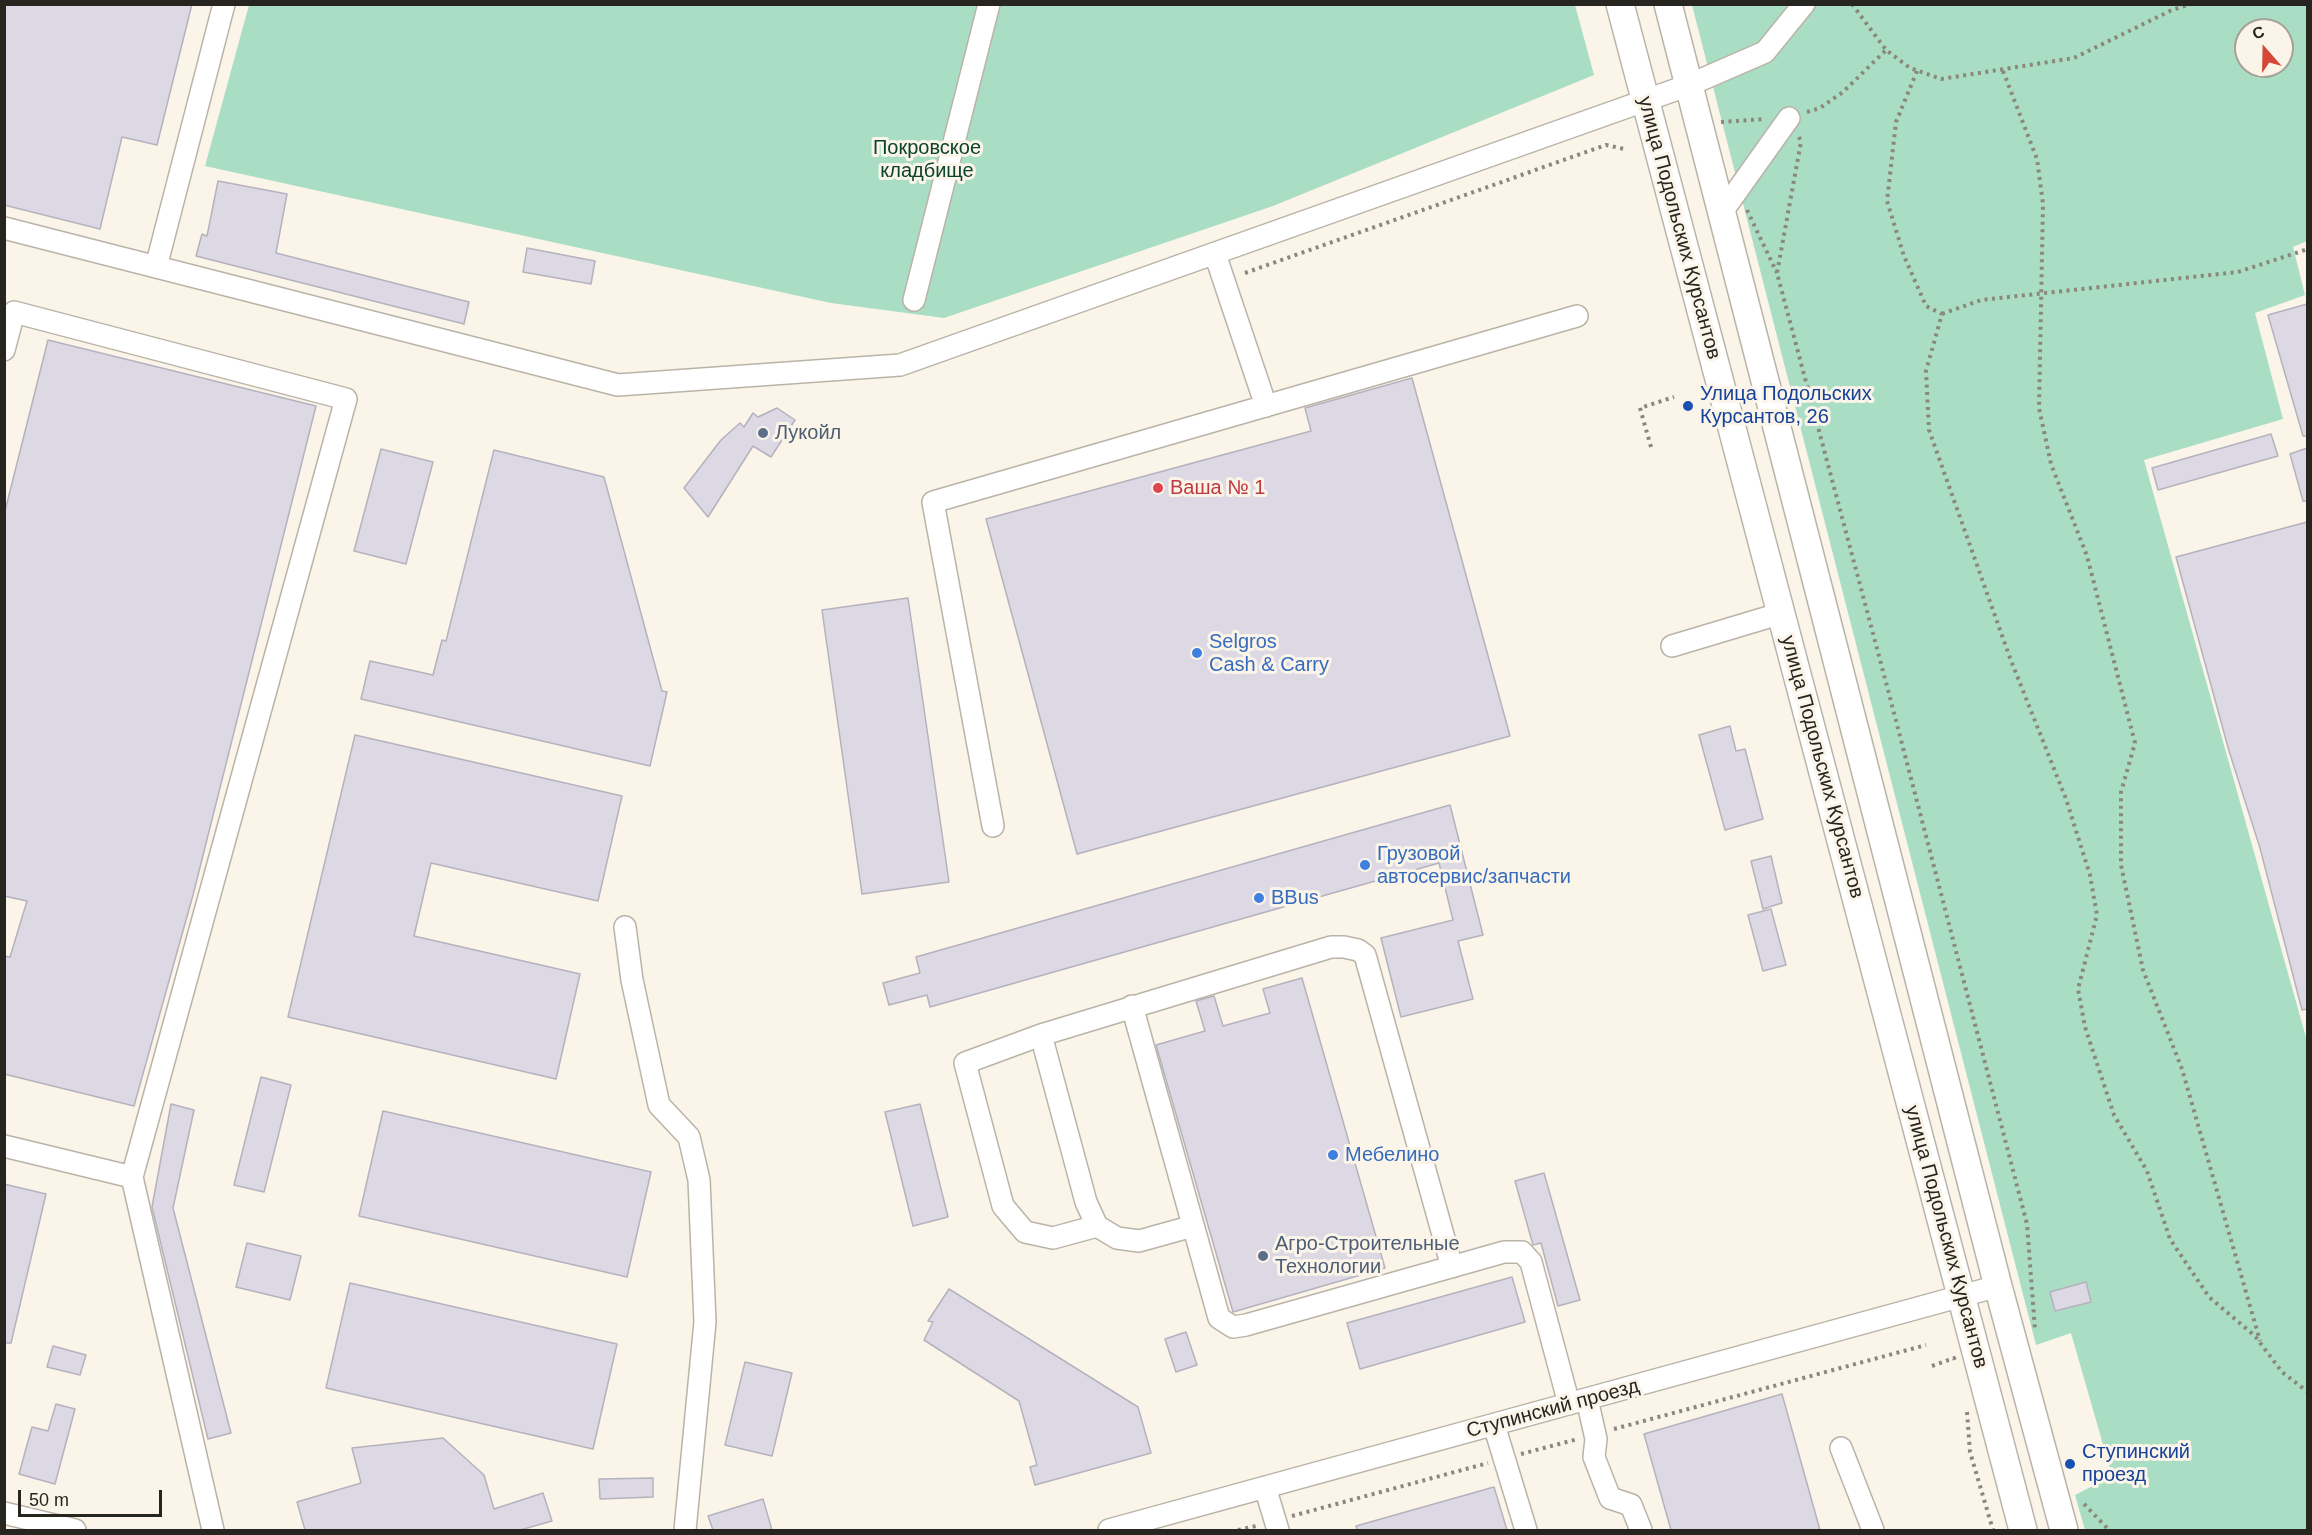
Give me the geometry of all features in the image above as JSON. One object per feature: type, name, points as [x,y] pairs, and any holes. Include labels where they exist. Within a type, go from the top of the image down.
[{"type":"main road","name":"улица Подольских Курсантов","points":[[1620,4],[2023,1530]]},
{"type":"main road","name":"улица Подольских Курсантов","points":[[1668,4],[1998,1286],[2064,1530]]},
{"type":"street","points":[[156,267],[224,4]]},
{"type":"street","points":[[914,300],[989,4]]},
{"type":"street","points":[[4,228],[618,385],[900,365],[1689,85],[1765,52],[1804,4]]},
{"type":"street","points":[[1722,212],[1789,118]]},
{"type":"street","points":[[1215,254],[1266,406]]},
{"type":"street","points":[[4,350],[14,312],[346,399],[132,1177],[213,1530]]},
{"type":"street","points":[[993,826],[933,502],[1577,316]]},
{"type":"street","points":[[1672,646],[1782,613]]},
{"type":"street","points":[[625,927],[632,980],[659,1105],[689,1137],[699,1180],[705,1322],[685,1530]]},
{"type":"street","points":[[1097,1226],[1053,1238],[1025,1232],[1002,1206],[965,1063],[1041,1035],[1131,1006],[1331,947],[1358,950],[1365,955],[1452,1267]]},
{"type":"street","points":[[1131,1006],[1219,1318],[1233,1327],[1246,1325],[1504,1252],[1522,1252],[1531,1263],[1578,1402],[1596,1439],[1594,1457],[1610,1498],[1630,1505],[1641,1530]]},
{"type":"street","points":[[1041,1035],[1086,1202],[1097,1226],[1117,1238],[1139,1241],[1193,1226]]},
{"type":"street","points":[[4,1146],[132,1177]]},
{"type":"street","name":"Ступинский проезд","points":[[1109,1530],[1998,1286]]},
{"type":"street","points":[[1494,1425],[1526,1530]]},
{"type":"street","points":[[1841,1448],[1872,1530]]},
{"type":"street","points":[[1265,1488],[1278,1530]]},
{"type":"street","points":[[4,1513],[75,1530]]},
{"type":"path","points":[[1852,4],[1886,50],[1917,71],[1941,79],[2003,71],[2073,58],[2172,10],[2190,4]]},
{"type":"path","points":[[1720,122],[1789,118],[1820,108],[1843,92],[1886,50]]},
{"type":"path","points":[[1917,71],[1896,122],[1887,201],[1904,256],[1926,306],[1942,314],[1980,300],[2238,272],[2307,249]]},
{"type":"path","points":[[2003,71],[2037,159],[2043,204],[2039,293],[2039,408],[2051,464],[2087,555],[2135,743],[2121,792],[2121,865],[2143,970],[2182,1069],[2261,1344]]},
{"type":"path","points":[[1777,273],[1802,142],[1789,118]]},
{"type":"path","points":[[1245,273],[1606,145],[1624,149]]},
{"type":"path","points":[[1738,190],[1777,273],[1888,690],[2026,1224],[2035,1331]]},
{"type":"path","points":[[1942,314],[1926,371],[1929,430],[2010,658],[2066,799],[2090,875],[2097,915],[2078,989],[2085,1027],[2114,1115],[2147,1171],[2170,1239],[2209,1297],[2261,1344],[2282,1372],[2307,1392]]},
{"type":"path","points":[[1651,447],[1640,408],[1674,397]]},
{"type":"path","points":[[1932,1366],[1954,1359],[1958,1367]]},
{"type":"path","points":[[1966,1407],[1970,1452],[1993,1530]]},
{"type":"path","points":[[2084,1504],[2109,1530]]},
{"type":"green space","name":"Покровское кладбище","points":[[249,5],[1575,5],[1594,75],[1273,206],[944,318],[831,303],[205,166]]},
{"type":"green space","points":[[1692,5],[2306,5],[2307,241],[2293,247],[2305,295],[2255,313],[2283,419],[2144,460],[2307,1041],[2307,1530],[2085,1530],[2075,1495],[2112,1476],[2071,1333],[2036,1345]]},
{"type":"building","points":[[4,4],[192,4],[157,145],[122,137],[100,229],[4,205]]},
{"type":"building","points":[[218,181],[287,194],[276,253],[469,302],[464,324],[196,256],[202,234],[207,236]]},
{"type":"building","points":[[527,248],[595,261],[591,284],[523,272]]},
{"type":"building","points":[[2307,304],[2307,436],[2303,436],[2268,315]]},
{"type":"building","points":[[48,340],[316,406],[193,895],[134,1106],[4,1074],[4,956],[10,957],[27,901],[4,896],[4,515]]},
{"type":"building","name":"Selgros Cash & Carry","points":[[1412,378],[1510,736],[1077,854],[986,519],[1311,431],[1305,408]]},
{"type":"building","points":[[777,408],[795,420],[771,457],[753,446],[708,517],[684,488],[721,440],[740,423],[744,427],[753,413],[758,417]]},
{"type":"building","points":[[2271,434],[2278,456],[2158,490],[2152,468]]},
{"type":"building","points":[[2307,448],[2307,501],[2303,501],[2290,454]]},
{"type":"building","points":[[381,449],[433,462],[406,564],[354,551]]},
{"type":"building","points":[[494,450],[604,477],[662,691],[667,692],[650,766],[361,699],[370,661],[433,675],[442,640],[446,641]]},
{"type":"building","points":[[2307,522],[2307,1009],[2302,1010],[2260,848],[2229,751],[2176,557]]},
{"type":"building","points":[[908,598],[949,882],[862,894],[822,610]]},
{"type":"building","points":[[1730,726],[1736,751],[1745,749],[1763,819],[1725,830],[1699,735]]},
{"type":"building","points":[[355,735],[622,796],[598,901],[431,863],[414,936],[580,974],[556,1079],[288,1017]]},
{"type":"building","points":[[1450,805],[1483,935],[1458,941],[1473,999],[1401,1017],[1381,938],[1453,920],[1439,863],[930,1007],[927,995],[889,1005],[883,983],[920,973],[916,957]]},
{"type":"building","points":[[1771,856],[1782,903],[1763,909],[1751,861]]},
{"type":"building","points":[[1771,909],[1786,965],[1763,971],[1748,915]]},
{"type":"building","points":[[1302,978],[1385,1268],[1233,1312],[1156,1045],[1205,1031],[1196,1001],[1214,996],[1223,1026],[1270,1013],[1263,989]]},
{"type":"building","points":[[261,1077],[291,1085],[264,1192],[234,1185]]},
{"type":"building","points":[[171,1104],[194,1110],[173,1208],[231,1433],[208,1439],[152,1207]]},
{"type":"building","points":[[920,1104],[948,1217],[913,1226],[885,1112]]},
{"type":"building","points":[[383,1111],[651,1172],[627,1277],[359,1216]]},
{"type":"building","points":[[1544,1173],[1580,1300],[1558,1306],[1541,1243],[1533,1245],[1515,1181]]},
{"type":"building","points":[[4,1184],[46,1194],[11,1343],[4,1343]]},
{"type":"building","points":[[247,1243],[301,1256],[290,1300],[236,1287]]},
{"type":"building","points":[[1512,1277],[1525,1322],[1360,1369],[1347,1323]]},
{"type":"building","points":[[2086,1282],[2091,1302],[2055,1311],[2050,1292]]},
{"type":"building","points":[[350,1283],[617,1344],[593,1449],[326,1388]]},
{"type":"building","points":[[949,1289],[1138,1407],[1151,1453],[1035,1485],[1030,1467],[1037,1465],[1019,1401],[924,1340],[933,1322],[928,1321]]},
{"type":"building","points":[[1186,1332],[1197,1365],[1176,1372],[1165,1339]]},
{"type":"building","points":[[53,1346],[86,1355],[80,1375],[47,1367]]},
{"type":"building","points":[[745,1362],[792,1373],[772,1456],[725,1445]]},
{"type":"building","points":[[1782,1394],[1820,1530],[1671,1530],[1644,1434]]},
{"type":"building","points":[[56,1404],[75,1409],[55,1484],[19,1474],[32,1427],[48,1431]]},
{"type":"building","points":[[443,1438],[484,1475],[494,1509],[543,1493],[552,1521],[520,1530],[305,1530],[297,1502],[361,1483],[352,1448]]},
{"type":"building","points":[[653,1478],[653,1497],[600,1499],[599,1479]]},
{"type":"building","points":[[1494,1487],[1507,1530],[1357,1530],[1356,1526]]},
{"type":"building","points":[[763,1499],[772,1530],[713,1530],[708,1516]]},
{"type":"place","name":"Улица Подольских Курсантов, 26","points":[[1688,406]]},
{"type":"place","name":"Лукойл","points":[[763,433]]},
{"type":"place","name":"Ваша № 1","points":[[1158,488]]},
{"type":"place","name":"Selgros Cash & Carry","points":[[1197,653]]},
{"type":"place","name":"Грузовой автосервис/запчасти","points":[[1365,865]]},
{"type":"place","name":"BBus","points":[[1259,898]]},
{"type":"place","name":"Мебелино","points":[[1333,1155]]},
{"type":"place","name":"Агро-Строительные Технологии","points":[[1263,1256]]},
{"type":"place","name":"Ступинский проезд","points":[[2070,1464]]}]
